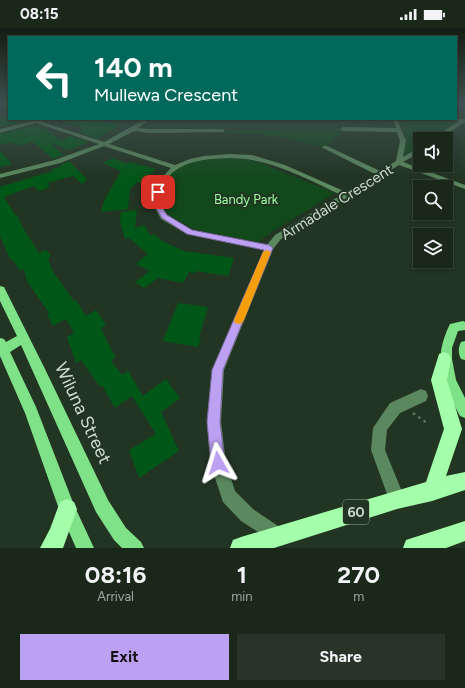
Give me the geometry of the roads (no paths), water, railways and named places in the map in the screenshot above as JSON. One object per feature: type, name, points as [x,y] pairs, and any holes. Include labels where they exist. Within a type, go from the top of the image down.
[{"type":"highway","points":[[432,491],[453,429],[439,380],[444,359]]},
{"type":"highway","name":"60","points":[[241,548],[398,499],[465,481]]},
{"type":"highway","points":[[51,548],[58,535],[67,509]]},
{"type":"highway","points":[[414,548],[465,531]]},
{"type":"main road","name":"Wiluna Street","points":[[0,290],[24,338],[102,506],[120,534],[135,548]]},
{"type":"main road","points":[[464,326],[454,327],[448,337],[444,359],[456,396],[465,410]]},
{"type":"main road","points":[[24,338],[2,346],[30,412],[67,509],[85,548]]},
{"type":"street","points":[[60,129],[175,167]]},
{"type":"street","points":[[0,176],[29,170],[104,143],[133,129]]},
{"type":"street","points":[[136,129],[149,131],[222,131]]},
{"type":"street","points":[[358,129],[400,130]]},
{"type":"street","name":"Armadale Crescent","points":[[278,536],[247,515],[228,496],[218,463],[214,422],[218,370],[269,248],[278,237],[346,194],[399,163],[403,141],[400,130]]},
{"type":"street","points":[[326,147],[381,174]]},
{"type":"street","points":[[399,163],[413,154]]},
{"type":"street","points":[[269,248],[190,232],[164,217],[155,201],[161,182],[175,167],[195,159],[212,156],[238,156],[260,158],[288,168],[346,194]]},
{"type":"street","points":[[399,163],[465,187]]},
{"type":"street","points":[[398,499],[378,450],[380,428],[395,408],[421,396]]},
{"type":"park label","name":"Bandy Park","points":[[246,199]]}]
